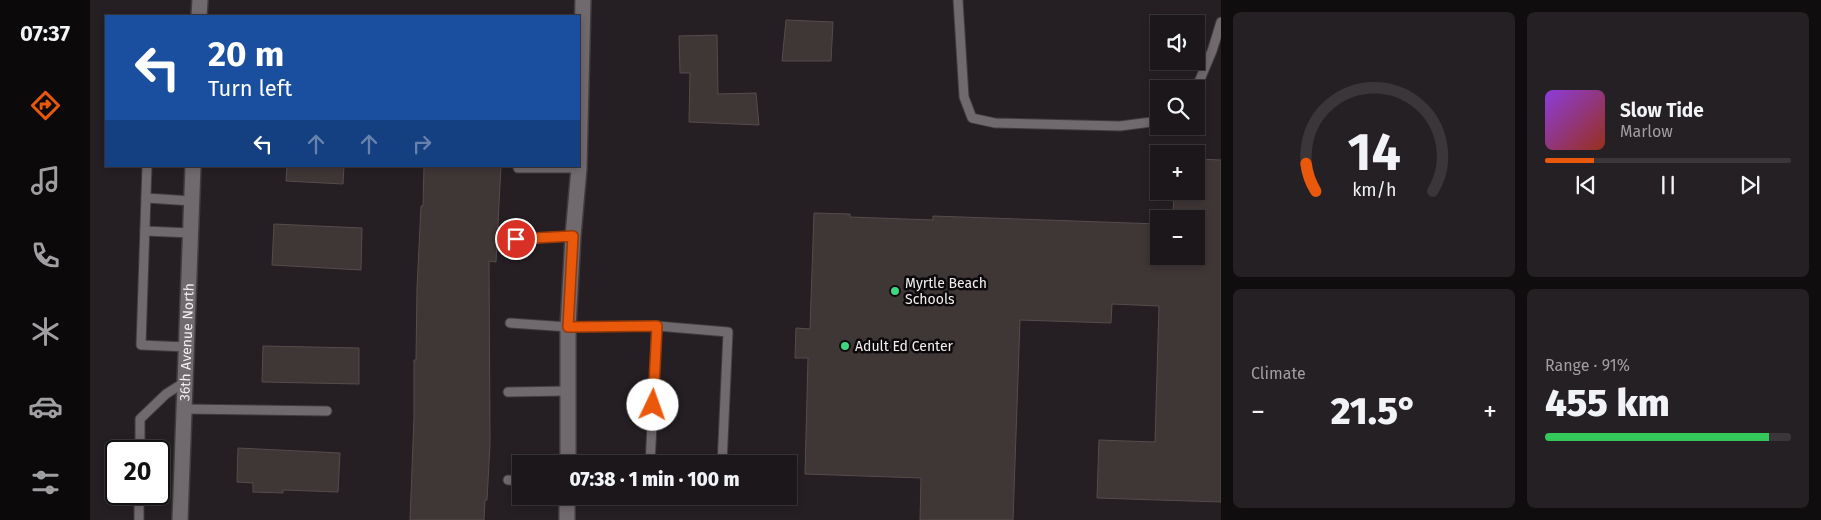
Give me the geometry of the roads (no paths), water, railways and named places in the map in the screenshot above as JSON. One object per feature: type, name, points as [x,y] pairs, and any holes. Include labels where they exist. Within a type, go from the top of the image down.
[{"type":"street","points":[[199,15],[200,0]]},
{"type":"street","points":[[580,126],[583,0]]},
{"type":"street","name":"36th Avenue North","points":[[180,520],[193,167]]},
{"type":"street","points":[[568,455],[568,327],[579,168]]},
{"type":"street","points":[[567,505],[567,520]]},
{"type":"lane","points":[[958,0],[964,97],[972,118],[995,123],[1120,126],[1150,122]]},
{"type":"lane","points":[[1200,80],[1212,51],[1221,22]]},
{"type":"lane","points":[[147,167],[141,345],[187,347]]},
{"type":"lane","points":[[518,168],[579,168]]},
{"type":"lane","points":[[146,198],[192,201]]},
{"type":"lane","points":[[145,231],[191,233]]},
{"type":"lane","points":[[516,239],[573,236]]},
{"type":"lane","points":[[510,323],[568,327],[657,326],[728,332],[722,455]]},
{"type":"lane","points":[[650,455],[657,326]]},
{"type":"lane","points":[[140,440],[140,419],[166,394],[185,382]]},
{"type":"lane","points":[[508,392],[569,391]]},
{"type":"lane","points":[[184,409],[327,411]]},
{"type":"lane","points":[[139,505],[139,520]]},
{"type":"place","name":"Myrtle Beach Schools","points":[[895,291]]},
{"type":"place","name":"Adult Ed Center","points":[[845,346]]}]
